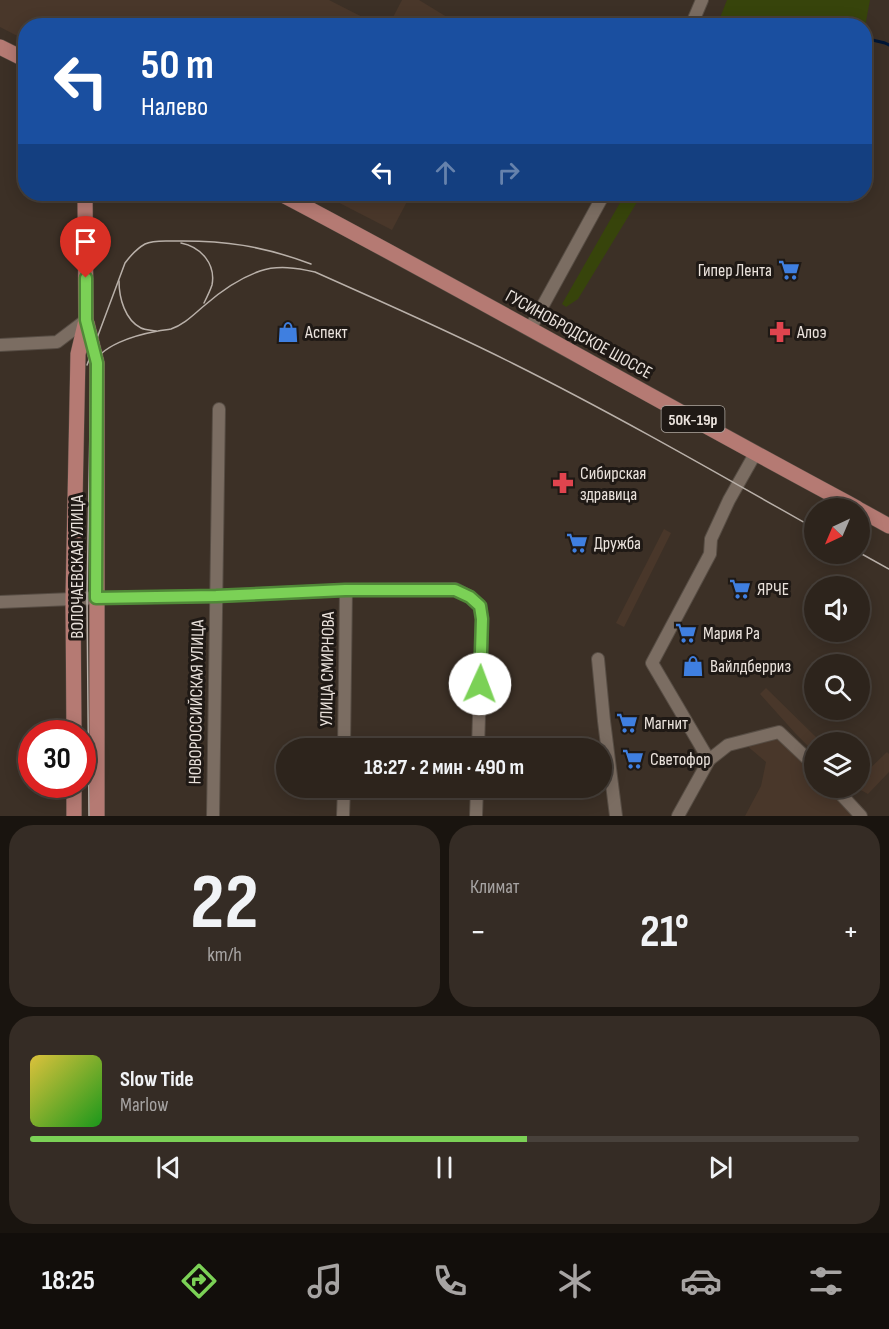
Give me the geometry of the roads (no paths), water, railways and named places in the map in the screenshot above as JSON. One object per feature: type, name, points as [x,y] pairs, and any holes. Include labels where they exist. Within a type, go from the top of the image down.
[{"type":"main road","points":[[0,47],[18,56]]},
{"type":"main road","name":"ВОЛОЧАЕВСКАЯ УЛИЦА","points":[[74,720],[73,599],[78,354],[86,320],[85,201]]},
{"type":"main road","name":"ГУСИНОБРОДСКОЕ ШОССЕ","points":[[294,201],[837,498]]},
{"type":"main road","name":"ВОЛОЧАЕВСКАЯ УЛИЦА","points":[[86,320],[97,363],[97,816]]},
{"type":"main road","name":"ГУСИНОБРОДСКОЕ ШОССЕ","points":[[870,516],[889,526]]},
{"type":"main road","points":[[74,798],[74,816]]},
{"type":"street","points":[[694,18],[702,0]]},
{"type":"street","points":[[530,329],[600,201]]},
{"type":"street","points":[[0,345],[57,342],[86,320]]},
{"type":"street","name":"НОВОРОССИЙСКАЯ УЛИЦА","points":[[213,816],[219,409]]},
{"type":"street","points":[[709,760],[652,663],[710,554],[711,539],[729,500],[755,454]]},
{"type":"street","points":[[0,602],[345,590],[455,590],[470,597],[480,606],[482,619],[478,738]]},
{"type":"street","name":"УЛИЦА СМИРНОВА","points":[[344,738],[345,590]]},
{"type":"street","points":[[598,659],[616,816]]},
{"type":"street","points":[[678,816],[709,760],[728,745],[779,732],[804,756]]},
{"type":"street","points":[[343,816],[344,798]]},
{"type":"street","points":[[476,816],[477,798]]},
{"type":"street","points":[[844,798],[861,816]]},
{"type":"waterway","points":[[872,40],[889,45]]},
{"type":"tram line","points":[[87,365],[125,263],[145,244],[162,241],[192,241],[243,245],[311,264]]},
{"type":"tram line","points":[[181,243],[201,253],[212,270],[212,285],[204,303]]},
{"type":"tram line","points":[[89,816],[87,598],[91,368],[95,360],[110,347],[139,335],[176,327],[224,290],[253,274],[267,269],[281,268],[315,272],[415,317],[590,403],[804,522]]},
{"type":"tram line","points":[[119,281],[122,301],[131,320],[141,328],[156,331]]},
{"type":"tram line","points":[[870,559],[889,569]]},
{"type":"place","name":"Гипер Лента","points":[[789,270]]},
{"type":"place","name":"Аспект","points":[[288,332]]},
{"type":"place","name":"Алоэ","points":[[780,332]]},
{"type":"place","name":"Сибирская здравица","points":[[563,483]]},
{"type":"place","name":"Дружба","points":[[577,543]]},
{"type":"place","name":"ЯРЧЕ","points":[[740,589]]},
{"type":"place","name":"Мария Ра","points":[[686,633]]},
{"type":"place","name":"Вайлдберриз","points":[[693,666]]},
{"type":"place","name":"Магнит","points":[[627,723]]},
{"type":"place","name":"Светофор","points":[[633,759]]}]
